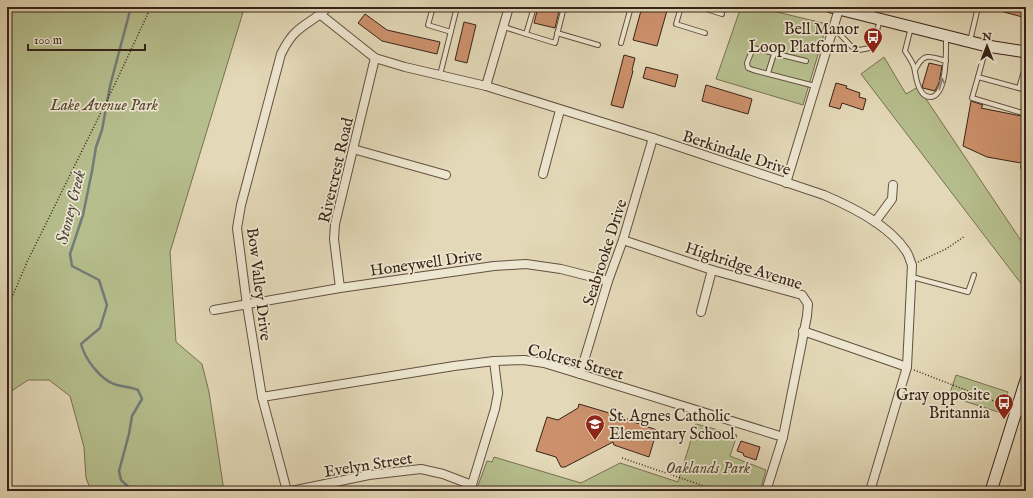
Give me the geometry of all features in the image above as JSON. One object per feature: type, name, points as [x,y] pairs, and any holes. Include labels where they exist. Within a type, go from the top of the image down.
[{"type":"main road","points":[[835,8],[862,13],[880,19],[987,46],[1026,52]]},
{"type":"main road","points":[[991,491],[1021,412],[1026,380]]},
{"type":"street","name":"Bow Valley Drive","points":[[287,491],[262,397],[247,305],[237,228],[241,205],[281,54],[285,45],[297,31],[321,14],[328,7]]},
{"type":"street","points":[[486,86],[509,7]]},
{"type":"street","points":[[786,183],[833,28],[835,8]]},
{"type":"street","name":"Berkindale Drive","points":[[321,14],[375,58],[486,86],[653,138],[824,196],[843,204],[875,222],[896,238],[906,252],[912,265],[907,367],[870,491]]},
{"type":"street","name":"Rivercrest Road","points":[[340,288],[334,239],[335,224],[375,58]]},
{"type":"street","points":[[543,174],[560,110]]},
{"type":"street","name":"Seabrooke Drive","points":[[580,374],[608,281],[623,240],[653,138]]},
{"type":"street","points":[[353,149],[446,176]]},
{"type":"street","points":[[875,222],[892,199],[893,185]]},
{"type":"street","name":"Highridge Avenue","points":[[623,240],[712,270],[802,295],[808,304],[807,316],[783,437],[766,491]]},
{"type":"street","name":"Honeywell Drive","points":[[214,310],[340,288],[494,266],[526,264],[561,269],[608,281]]},
{"type":"street","points":[[701,312],[712,270]]},
{"type":"street","points":[[804,331],[907,367]]},
{"type":"street","name":"Colcrest Street","points":[[262,397],[447,367],[494,361],[524,360],[544,363],[783,437]]},
{"type":"street","points":[[471,488],[495,409],[498,393],[494,361]]},
{"type":"street","name":"Evelyn Street","points":[[291,491],[369,475],[421,469],[443,474],[471,488]]},
{"type":"lane","points":[[433,7],[428,25],[451,32]]},
{"type":"lane","points":[[440,75],[457,7]]},
{"type":"lane","points":[[526,34],[534,7]]},
{"type":"lane","points":[[503,27],[554,43],[564,7]]},
{"type":"lane","points":[[621,43],[631,7]]},
{"type":"lane","points":[[681,7],[676,24],[705,33]]},
{"type":"lane","points":[[700,7],[722,14]]},
{"type":"lane","points":[[970,41],[978,7]]},
{"type":"lane","points":[[833,28],[851,46],[860,50],[870,48],[876,35],[880,19]]},
{"type":"lane","points":[[911,27],[904,51],[914,67],[916,81],[921,92],[925,96],[931,97],[940,91],[946,61],[946,36]]},
{"type":"lane","points":[[557,33],[598,45]]},
{"type":"lane","points":[[987,46],[972,98],[1026,114]]},
{"type":"lane","points":[[806,61],[752,48],[747,63],[748,68],[816,86]]},
{"type":"lane","points":[[768,73],[774,54]]},
{"type":"lane","points":[[914,70],[920,60],[925,57],[931,56],[946,61]]},
{"type":"lane","points":[[1019,88],[1026,64]]},
{"type":"lane","points":[[978,77],[1026,90]]},
{"type":"lane","points":[[1026,158],[1024,167],[1026,168]]},
{"type":"lane","points":[[912,277],[968,292],[974,275]]},
{"type":"path","points":[[7,309],[27,262],[102,111],[150,7]]},
{"type":"path","points":[[912,265],[946,249],[965,236]]},
{"type":"path","points":[[907,367],[1021,412]]},
{"type":"path","points":[[622,458],[707,487],[713,491]]},
{"type":"green space","name":"Lake Avenue Park","points":[[7,7],[246,7],[244,9],[170,252],[176,342],[202,364],[209,392],[224,491],[91,491],[86,478],[84,447],[70,396],[49,380],[28,380],[7,394]]},
{"type":"green space","points":[[741,7],[756,7],[827,24],[803,105],[716,79]]},
{"type":"green space","points":[[884,57],[906,94],[918,87],[1026,248],[1026,290],[861,74]]},
{"type":"green space","points":[[956,375],[1008,392],[1001,413],[949,396]]},
{"type":"green space","name":"Oaklands Park","points":[[696,424],[737,435],[730,456],[766,470],[760,491],[476,491],[487,461],[492,462],[494,457],[581,483],[620,463],[678,482]]},
{"type":"building","points":[[538,7],[560,7],[555,28],[534,23]]},
{"type":"building","points":[[642,7],[668,7],[657,46],[633,40]]},
{"type":"building","points":[[993,7],[1026,7],[1026,18],[993,9]]},
{"type":"building","points":[[365,14],[387,30],[440,42],[437,54],[382,41],[358,23]]},
{"type":"building","points":[[464,22],[476,25],[467,63],[455,60]]},
{"type":"building","points":[[624,55],[635,58],[623,108],[611,105]]},
{"type":"building","points":[[929,63],[942,66],[939,83],[935,91],[922,87]]},
{"type":"building","points":[[646,67],[678,75],[675,87],[643,78]]},
{"type":"building","points":[[836,83],[847,86],[846,88],[860,93],[859,97],[866,99],[863,110],[842,103],[840,109],[829,106]]},
{"type":"building","points":[[706,85],[752,99],[748,114],[702,101]]},
{"type":"building","points":[[971,101],[983,105],[981,108],[1026,117],[1026,139],[1021,163],[987,157],[963,146]]},
{"type":"building","points":[[579,404],[616,415],[621,413],[623,418],[657,430],[649,457],[614,445],[613,442],[565,467],[561,467],[556,457],[536,451],[547,417],[558,420],[578,408]]},
{"type":"building","points":[[741,441],[760,447],[756,460],[744,456],[743,453],[737,451]]},
{"type":"waterway","name":"Stoney Creek","points":[[131,7],[110,86],[102,130],[96,147],[83,215],[70,254],[72,266],[99,280],[107,305],[100,328],[81,344],[83,350],[94,369],[105,379],[111,383],[138,390],[142,399],[132,416],[129,434],[119,471],[121,480],[133,491]]},
{"type":"place","name":"Bell Manor Loop Platform 2","points":[[873,54]]},
{"type":"place","name":"Gray opposite Britannia","points":[[1004,420]]},
{"type":"place","name":"St. Agnes Catholic Elementary School","points":[[595,441]]}]
